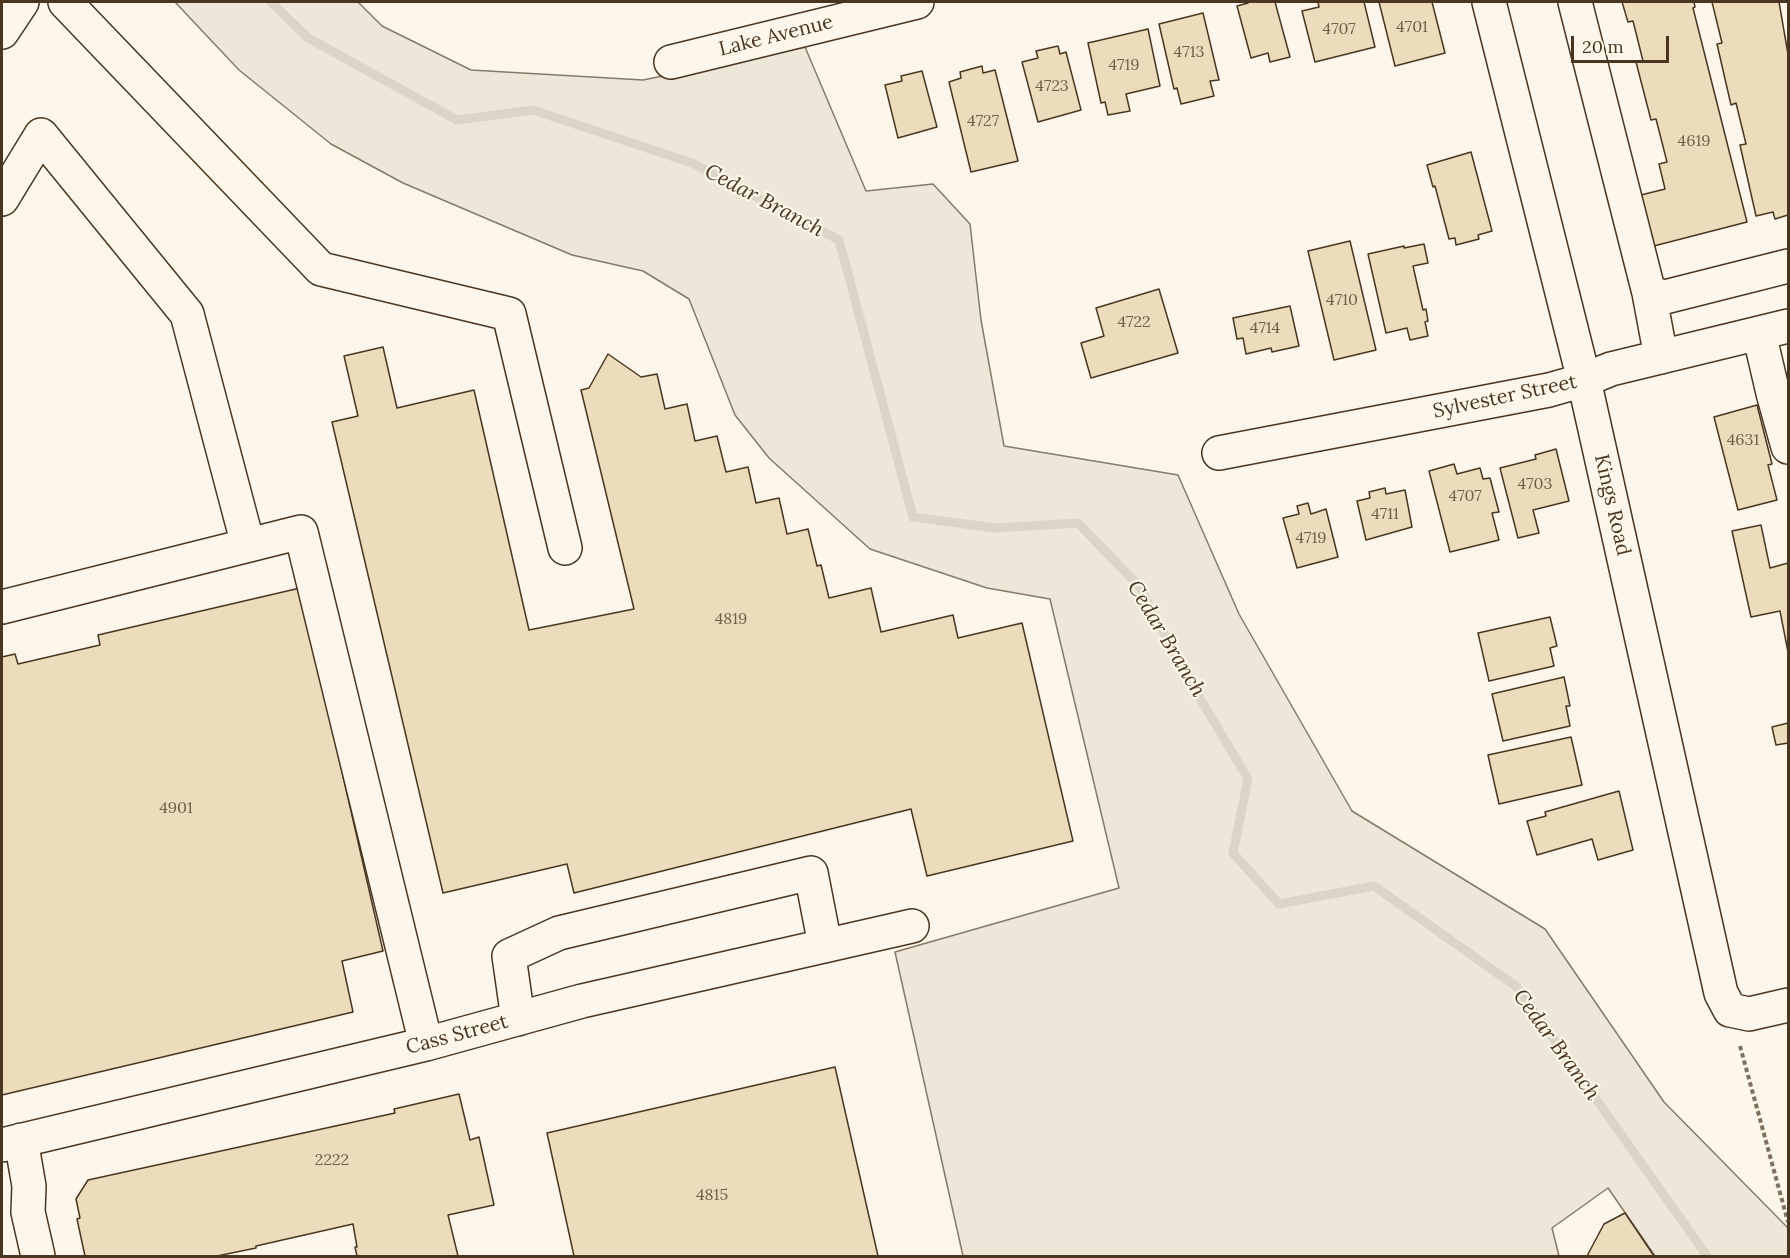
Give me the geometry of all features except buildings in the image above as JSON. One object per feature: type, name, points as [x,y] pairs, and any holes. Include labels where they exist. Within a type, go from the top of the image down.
[{"type":"street","points":[[2,32],[22,2]]},
{"type":"street","points":[[65,2],[321,269],[509,314],[565,548]]},
{"type":"street","name":"Lake Avenue","points":[[671,62],[917,2]]},
{"type":"street","name":"Kings Road","points":[[1489,2],[1584,380],[1721,993],[1730,1010]]},
{"type":"street","points":[[1575,2],[1650,293],[1660,357]]},
{"type":"street","points":[[2,199],[41,135],[187,314],[248,545]]},
{"type":"street","points":[[1650,293],[1665,297],[1788,266]]},
{"type":"street","points":[[1774,330],[1773,393],[1788,447]]},
{"type":"street","name":"Sylvester Street","points":[[1219,453],[1549,390],[1611,369],[1774,330]]},
{"type":"street","points":[[2,607],[301,532],[426,1044]]},
{"type":"street","points":[[518,1019],[509,956],[559,933],[811,873],[825,945]]},
{"type":"street","name":"Cass Street","points":[[11,1143],[426,1044],[582,1001],[912,926]]},
{"type":"street","points":[[1730,1010],[1749,1014],[1788,1005]]},
{"type":"street","points":[[11,1143],[29,1186],[28,1212],[38,1257]]},
{"type":"path","points":[[1730,1010],[1788,1222]]},
{"type":"shaded area","points":[[175,2],[358,2],[382,26],[471,70],[643,80],[805,47],[866,191],[933,184],[970,224],[981,320],[1004,446],[1178,475],[1239,614],[1352,811],[1545,929],[1664,1102],[1788,1228],[1788,1256],[1655,1256],[1608,1188],[1552,1228],[1559,1256],[963,1256],[895,952],[1119,888],[1050,599],[987,588],[870,549],[769,458],[735,415],[689,299],[643,271],[572,255],[403,183],[331,144],[239,70]]},
{"type":"waterway","name":"Cedar Branch","points":[[271,2],[308,38],[457,120],[533,110],[692,163],[839,240],[913,517],[995,528],[1078,523],[1139,586],[1188,678],[1248,779],[1233,853],[1279,904],[1374,886],[1517,987],[1707,1256]]}]
